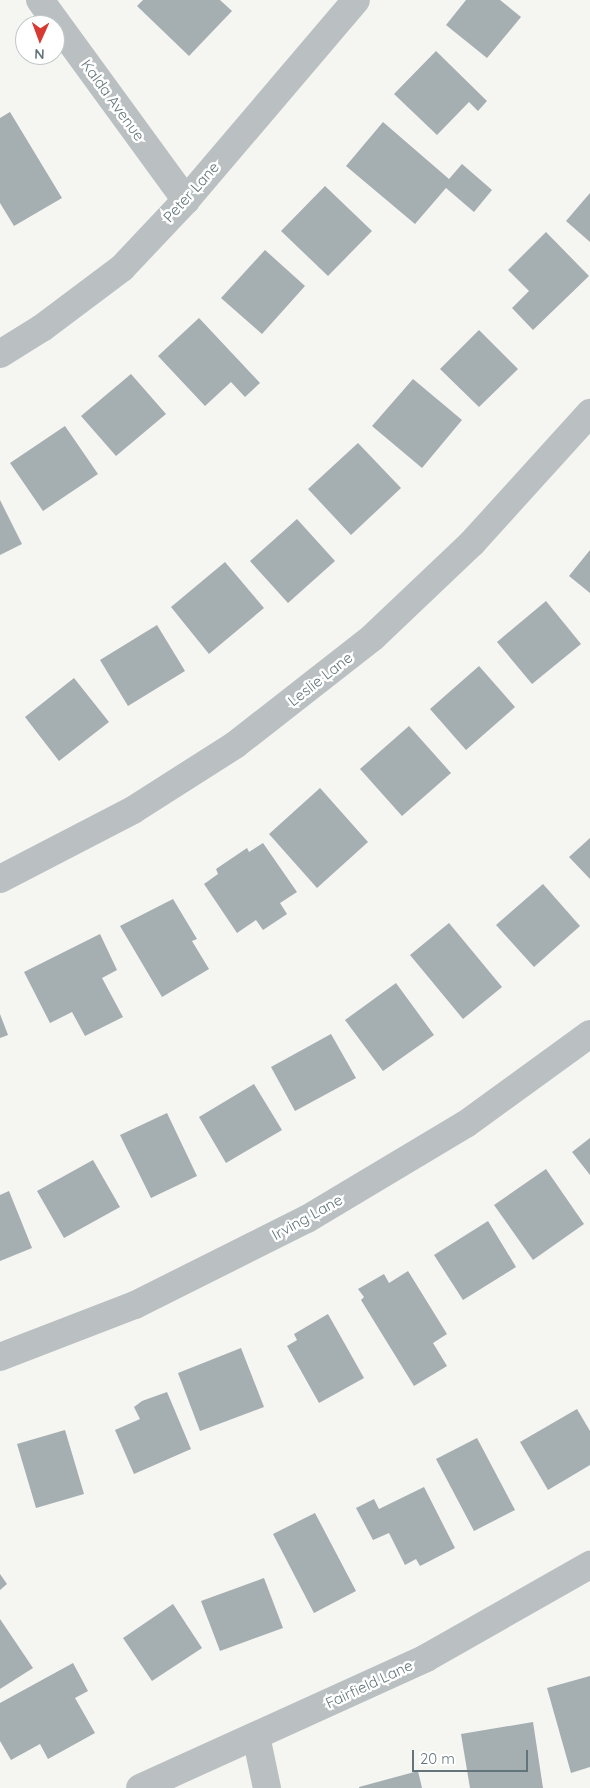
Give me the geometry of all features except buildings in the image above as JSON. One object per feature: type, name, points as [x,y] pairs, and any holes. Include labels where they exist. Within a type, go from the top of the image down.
[{"type":"street","name":"Kalda Avenue","points":[[40,0],[186,200]]},
{"type":"street","name":"Peter Lane","points":[[0,354],[42,328],[122,268],[186,200],[356,0]]},
{"type":"street","name":"Leslie Lane","points":[[0,879],[133,810],[235,745],[373,637],[472,543],[590,413]]},
{"type":"street","name":"Irving Lane","points":[[0,1357],[135,1305],[307,1219],[466,1124],[590,1034]]},
{"type":"street","name":"Fairfield Lane","points":[[140,1788],[426,1658],[590,1565]]},
{"type":"street","points":[[256,1736],[267,1788]]}]
